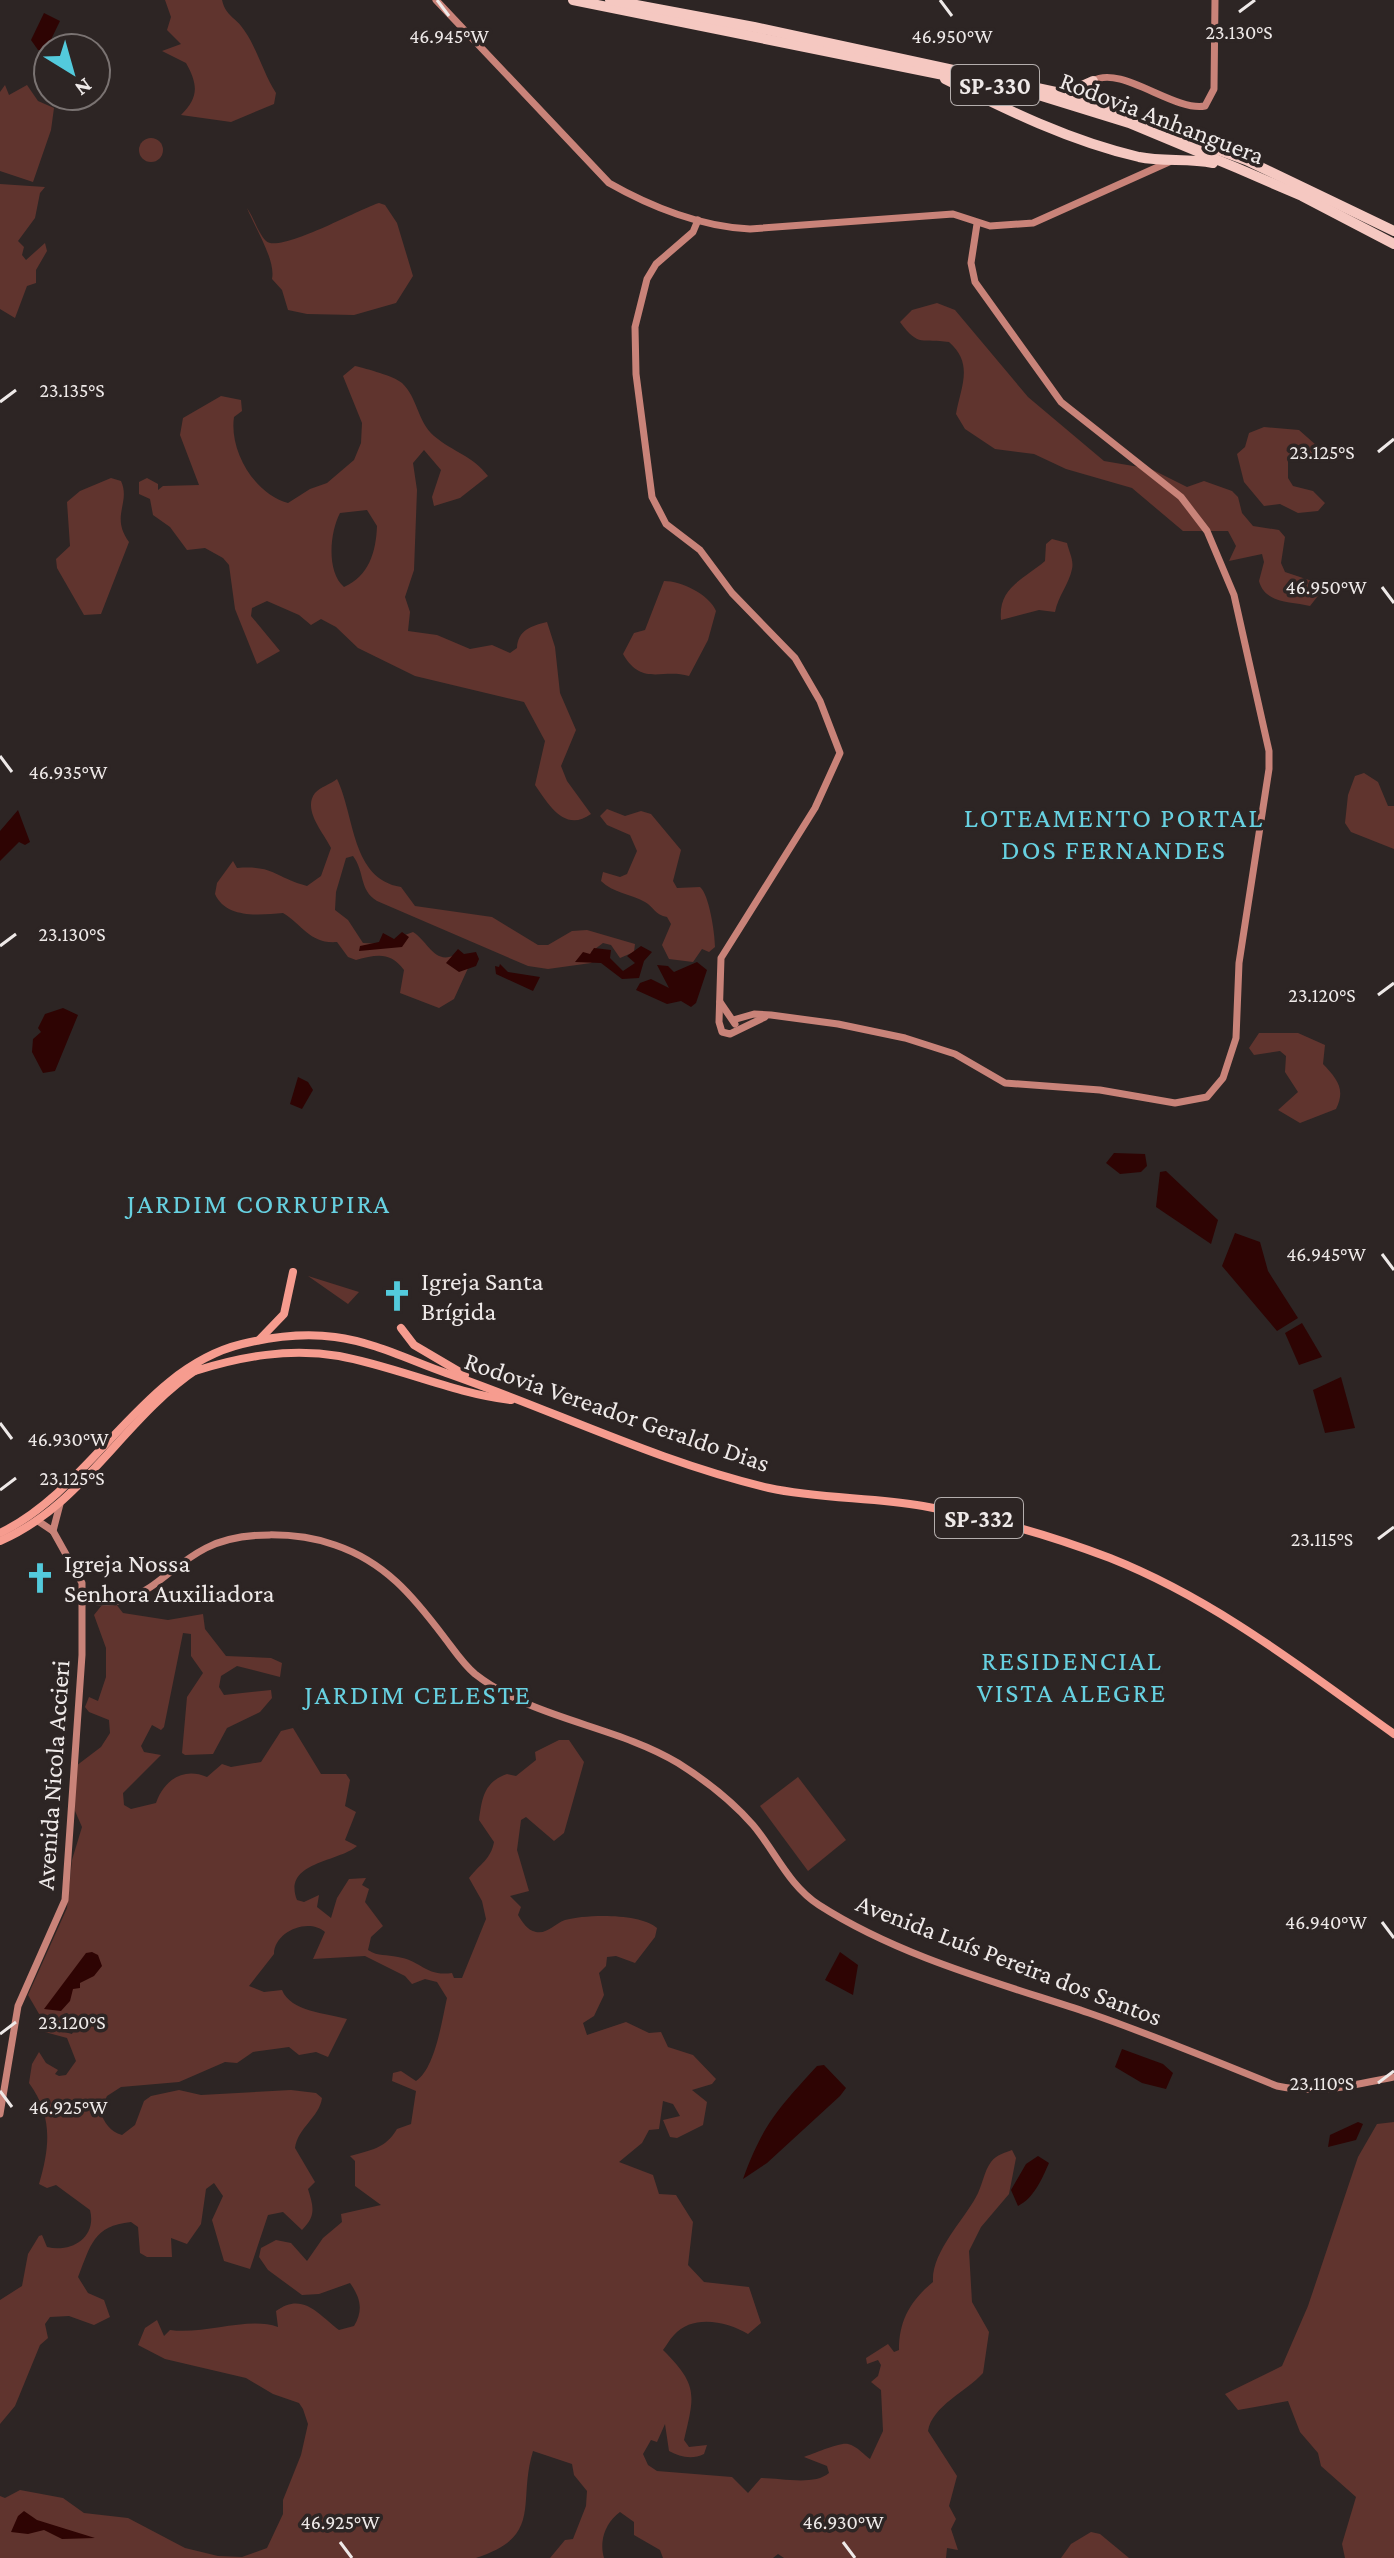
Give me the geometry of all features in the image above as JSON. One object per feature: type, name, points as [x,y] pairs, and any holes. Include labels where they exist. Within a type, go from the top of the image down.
[{"type":"highway","name":"Rodovia Anhanguera","points":[[573,0],[1032,93],[1129,123],[1237,168],[1394,244]]},
{"type":"highway","name":"Rodovia Anhanguera","points":[[610,0],[754,27],[1065,94],[1246,160],[1394,231]]},
{"type":"highway","points":[[928,71],[1051,129],[1139,157],[1237,168]]},
{"type":"highway","points":[[1065,94],[1093,81],[1094,91],[1108,108]]},
{"type":"main road","points":[[256,1342],[284,1314],[293,1272]]},
{"type":"main road","points":[[401,1328],[414,1345],[475,1382]]},
{"type":"main road","name":"Rodovia Vereador Geraldo Dias","points":[[0,1533],[33,1515],[59,1495],[181,1373],[213,1354],[256,1342],[312,1336],[348,1339],[475,1382],[699,1467],[767,1487],[935,1509],[1006,1525],[1112,1559],[1251,1631],[1394,1734]]},
{"type":"main road","name":"Rodovia Vereador Geraldo Dias","points":[[0,1541],[38,1521],[60,1504],[161,1398],[195,1371],[256,1342]]},
{"type":"main road","points":[[195,1371],[261,1353],[338,1356],[485,1397],[524,1401]]},
{"type":"street","points":[[436,0],[456,18],[595,172],[635,198],[698,220],[750,229],[953,214],[977,224],[1033,223],[1069,210],[1175,159]]},
{"type":"street","points":[[1093,81],[1108,78],[1189,105],[1205,106],[1214,89],[1215,0]]},
{"type":"street","points":[[698,220],[693,232],[656,264],[647,279],[635,327],[636,374],[652,497],[666,524],[700,550],[732,593],[795,658],[820,701],[840,753],[815,808],[727,946],[719,974],[720,1025],[726,1034],[771,1015]]},
{"type":"street","points":[[720,1025],[722,1020],[754,1014],[838,1024],[923,1043],[955,1054],[1005,1083],[1100,1090],[1175,1103],[1194,1102],[1207,1097],[1217,1088],[1230,1063],[1238,1020],[1239,963],[1269,769],[1269,751],[1234,595],[1207,531],[1181,497],[1061,402],[975,282],[971,263],[977,224]]},
{"type":"street","points":[[720,1002],[735,1030]]},
{"type":"street","points":[[53,1531],[60,1504]]},
{"type":"street","name":"Avenida Nicola Accieri","points":[[0,2114],[18,2006],[65,1900],[83,1599],[78,1571],[53,1531],[38,1521]]},
{"type":"street","name":"Avenida Luís Pereira dos Santos","points":[[83,1599],[124,1602],[193,1556],[226,1540],[290,1537],[333,1544],[386,1570],[417,1602],[466,1666],[483,1680],[535,1705],[645,1746],[702,1780],[754,1826],[800,1890],[815,1903],[862,1928],[1010,1988],[1130,2027],[1277,2086],[1299,2091],[1333,2090],[1394,2077]]},
{"type":"shaded area","points":[[165,0],[222,0],[253,45],[276,93],[274,104],[231,122],[181,115],[191,103],[195,85],[186,63],[162,51],[181,44],[167,30],[171,17]]},
{"type":"shaded area","points":[[44,13],[60,21],[55,32],[35,32]]},
{"type":"shaded area","points":[[5,85],[9,95],[27,85],[32,92],[32,112],[53,112],[51,130],[33,182],[0,171],[0,92]]},
{"type":"shaded area","points":[[146,138],[156,138],[163,145],[163,155],[156,162],[146,162],[139,155],[139,145]]},
{"type":"shaded area","points":[[0,184],[45,187],[40,193],[35,218],[18,241],[24,247],[22,255],[26,260],[45,243],[47,251],[36,270],[36,283],[27,286],[15,318],[0,309]]},
{"type":"shaded area","points":[[379,203],[385,205],[397,223],[413,276],[396,303],[354,315],[307,314],[288,310],[282,290],[272,279],[268,253],[247,208],[263,238],[274,243],[302,236]]},
{"type":"shaded area","points":[[937,303],[955,310],[1028,397],[1104,461],[1151,469],[1187,487],[1204,481],[1232,491],[1238,497],[1242,513],[1253,526],[1279,530],[1285,537],[1281,563],[1285,572],[1318,583],[1321,592],[1310,606],[1273,598],[1259,581],[1264,562],[1262,554],[1229,561],[1236,546],[1228,531],[1183,531],[1132,488],[1066,469],[1034,454],[995,449],[965,429],[956,414],[964,376],[957,350],[949,342],[917,339],[900,322],[912,310]]},
{"type":"shaded area","points":[[355,366],[398,380],[407,389],[428,430],[488,476],[460,498],[434,506],[432,497],[441,470],[424,450],[413,463],[417,490],[414,570],[405,597],[410,612],[408,631],[437,635],[470,649],[492,645],[510,653],[517,648],[526,630],[547,622],[555,647],[560,693],[576,730],[561,766],[567,781],[591,814],[582,819],[573,820],[558,814],[535,785],[545,741],[524,702],[415,676],[358,648],[336,627],[321,619],[311,625],[299,615],[267,601],[252,608],[251,616],[280,651],[257,664],[235,609],[229,565],[205,548],[187,550],[170,527],[153,515],[150,499],[139,494],[139,482],[147,478],[158,484],[158,490],[163,486],[199,485],[180,435],[183,418],[221,396],[241,400],[242,411],[234,417],[236,443],[246,469],[265,490],[288,503],[310,489],[327,483],[354,460],[361,443],[362,423],[343,376]],"holes":[[[367,510],[377,526],[370,562],[360,576],[344,587],[332,562],[334,530],[340,513]]]},
{"type":"shaded area","points":[[1264,427],[1299,430],[1316,445],[1315,454],[1288,460],[1288,478],[1293,486],[1313,491],[1325,503],[1318,511],[1298,513],[1280,504],[1264,506],[1244,482],[1237,454],[1245,447],[1249,433]]},
{"type":"shaded area","points":[[111,478],[121,481],[124,496],[121,525],[129,542],[101,614],[84,615],[57,568],[56,559],[70,546],[67,502],[80,491]]},
{"type":"shaded area","points":[[1052,539],[1067,543],[1072,562],[1071,574],[1055,612],[1039,610],[1001,620],[1001,609],[1008,592],[1045,561],[1046,544]]},
{"type":"shaded area","points":[[664,581],[694,590],[707,599],[716,611],[708,640],[689,676],[645,673],[630,664],[623,654],[634,633],[645,630]]},
{"type":"shaded area","points":[[1364,773],[1378,782],[1388,806],[1394,806],[1394,849],[1351,832],[1345,823],[1348,795],[1355,776]]},
{"type":"shaded area","points":[[337,779],[364,859],[372,872],[385,882],[401,887],[415,906],[492,917],[538,945],[548,945],[572,931],[587,930],[635,944],[634,952],[620,958],[611,945],[603,943],[591,952],[596,957],[591,963],[548,969],[528,966],[377,901],[367,892],[353,856],[346,858],[336,892],[335,910],[348,920],[363,943],[381,944],[413,932],[436,954],[442,957],[455,955],[469,966],[454,999],[439,1008],[400,993],[404,970],[388,957],[356,960],[348,957],[337,942],[314,937],[283,913],[244,914],[220,902],[215,894],[217,883],[233,861],[237,868],[267,870],[307,886],[321,876],[331,848],[313,814],[312,800],[317,791]]},
{"type":"shaded area","points":[[607,809],[625,816],[641,811],[651,814],[681,850],[673,881],[677,888],[700,887],[703,891],[711,914],[715,941],[715,947],[709,952],[702,949],[693,962],[669,959],[662,945],[671,924],[667,917],[645,902],[601,881],[603,872],[620,877],[627,874],[637,851],[630,835],[607,825],[600,816]]},
{"type":"shaded area","points":[[18,810],[30,842],[25,845],[19,842],[0,861],[0,831]]},
{"type":"shaded area","points":[[402,932],[409,937],[402,947],[359,951],[360,946],[379,942],[383,933],[394,939]]},
{"type":"shaded area","points":[[641,946],[652,952],[644,961],[639,978],[622,979],[601,963],[575,962],[583,952],[590,954],[594,948],[611,950],[610,958],[623,971],[635,963],[627,956]]},
{"type":"shaded area","points":[[458,949],[464,954],[476,952],[479,959],[476,966],[459,972],[446,963]]},
{"type":"shaded area","points":[[697,962],[707,970],[696,1003],[691,1007],[681,1001],[667,1004],[636,990],[640,983],[651,979],[669,988],[657,965],[668,966],[674,972]]},
{"type":"shaded area","points":[[500,964],[508,972],[540,977],[533,991],[496,974],[495,966],[499,967]]},
{"type":"shaded area","points":[[63,1008],[78,1015],[55,1071],[43,1073],[32,1052],[33,1039],[41,1032],[38,1028],[45,1014]]},
{"type":"shaded area","points":[[1259,1033],[1298,1033],[1325,1045],[1323,1064],[1340,1090],[1336,1109],[1300,1123],[1278,1110],[1298,1092],[1285,1072],[1286,1056],[1280,1051],[1254,1055],[1249,1048]]},
{"type":"shaded area","points":[[298,1077],[308,1082],[313,1090],[302,1109],[290,1104]]},
{"type":"shaded area","points":[[1114,1153],[1145,1154],[1147,1166],[1141,1172],[1120,1174],[1106,1163]]},
{"type":"shaded area","points":[[1166,1171],[1218,1220],[1211,1244],[1156,1207],[1160,1172]]},
{"type":"shaded area","points":[[1235,1233],[1260,1242],[1268,1271],[1298,1318],[1277,1331],[1222,1266]]},
{"type":"shaded area","points":[[308,1276],[359,1292],[348,1304]]},
{"type":"shaded area","points":[[1302,1323],[1322,1357],[1299,1365],[1285,1333]]},
{"type":"shaded area","points":[[1341,1377],[1355,1428],[1325,1433],[1313,1390]]},
{"type":"shaded area","points":[[116,1604],[123,1613],[168,1620],[203,1614],[205,1629],[226,1656],[271,1658],[282,1663],[280,1677],[237,1666],[221,1676],[219,1687],[224,1695],[271,1690],[272,1698],[260,1712],[227,1728],[213,1754],[185,1755],[182,1753],[187,1697],[203,1673],[191,1656],[191,1634],[183,1633],[164,1727],[161,1730],[152,1725],[141,1746],[144,1752],[161,1755],[123,1793],[124,1805],[131,1809],[156,1803],[169,1782],[182,1775],[207,1777],[222,1764],[231,1767],[261,1762],[281,1731],[293,1728],[321,1774],[346,1774],[350,1780],[345,1806],[356,1812],[345,1840],[357,1846],[305,1870],[295,1887],[297,1900],[304,1902],[319,1895],[317,1907],[331,1918],[337,1898],[349,1879],[366,1878],[362,1885],[369,1889],[365,1902],[383,1926],[371,1937],[368,1950],[376,1954],[406,1959],[436,1973],[452,1973],[454,1978],[462,1978],[486,1919],[482,1901],[469,1878],[493,1848],[494,1842],[479,1820],[489,1786],[507,1774],[516,1776],[536,1760],[535,1752],[559,1740],[569,1740],[584,1762],[564,1833],[554,1841],[526,1817],[521,1820],[517,1850],[529,1891],[510,1896],[521,1907],[518,1915],[530,1930],[536,1932],[548,1930],[565,1920],[599,1916],[626,1917],[657,1928],[655,1937],[635,1963],[616,1956],[607,1957],[606,1966],[599,1973],[604,1995],[594,2016],[583,2023],[587,2035],[626,2022],[649,2033],[661,2032],[668,2047],[693,2055],[716,2079],[712,2084],[692,2090],[707,2102],[703,2125],[677,2138],[670,2137],[663,2120],[680,2116],[673,2104],[663,2101],[659,2129],[649,2130],[642,2143],[619,2162],[653,2175],[659,2194],[676,2195],[693,2222],[688,2265],[704,2282],[749,2287],[761,2323],[748,2334],[720,2323],[700,2322],[681,2328],[669,2341],[663,2350],[683,2372],[691,2391],[684,2440],[689,2447],[707,2445],[704,2454],[695,2457],[669,2451],[665,2424],[657,2442],[651,2440],[643,2454],[648,2465],[657,2471],[732,2477],[748,2493],[761,2478],[806,2480],[823,2477],[829,2473],[827,2466],[804,2457],[833,2446],[851,2445],[870,2459],[883,2431],[881,2390],[871,2382],[878,2376],[881,2365],[878,2360],[867,2364],[866,2358],[888,2344],[894,2352],[899,2350],[907,2312],[933,2282],[942,2249],[976,2197],[989,2166],[996,2157],[1012,2150],[1016,2158],[1009,2194],[981,2227],[969,2251],[972,2302],[989,2332],[983,2373],[943,2406],[928,2431],[957,2476],[949,2506],[956,2519],[951,2529],[958,2550],[947,2548],[946,2558],[784,2558],[778,2554],[773,2558],[663,2558],[660,2550],[634,2535],[634,2522],[620,2512],[610,2521],[604,2533],[604,2558],[550,2558],[565,2540],[573,2539],[586,2506],[587,2491],[574,2475],[572,2464],[533,2451],[520,2528],[497,2549],[476,2558],[0,2558],[0,2496],[5,2498],[20,2490],[63,2498],[84,2513],[128,2518],[185,2548],[218,2556],[242,2557],[267,2548],[283,2514],[283,2500],[301,2455],[308,2424],[303,2409],[299,2403],[273,2394],[246,2378],[165,2359],[138,2345],[145,2328],[157,2320],[164,2336],[170,2330],[240,2324],[278,2327],[276,2311],[294,2303],[310,2307],[339,2330],[354,2326],[360,2304],[350,2283],[319,2294],[302,2295],[268,2270],[259,2257],[261,2248],[276,2240],[291,2243],[307,2261],[323,2238],[342,2222],[341,2214],[381,2205],[355,2186],[355,2161],[350,2156],[377,2148],[388,2141],[397,2129],[411,2124],[416,2091],[392,2081],[393,2073],[401,2071],[416,2081],[423,2075],[437,2043],[447,1998],[437,1982],[425,1979],[412,1984],[405,1976],[365,1956],[313,1959],[325,1932],[310,1926],[293,1929],[280,1939],[274,1954],[249,1986],[264,1992],[282,1990],[301,2007],[347,2019],[328,2057],[316,2052],[299,2055],[289,2047],[253,2052],[237,2063],[225,2062],[179,2082],[121,2087],[107,2096],[100,2111],[103,2119],[114,2132],[122,2135],[135,2125],[144,2101],[151,2096],[179,2090],[201,2095],[291,2090],[316,2093],[322,2098],[320,2105],[300,2134],[295,2148],[315,2182],[308,2189],[312,2215],[302,2230],[283,2212],[268,2215],[250,2269],[224,2261],[212,2220],[223,2196],[214,2183],[206,2189],[201,2224],[187,2244],[171,2238],[172,2257],[147,2257],[140,2253],[138,2227],[131,2222],[118,2224],[101,2233],[90,2247],[78,2277],[88,2293],[104,2300],[110,2317],[94,2325],[69,2316],[50,2317],[45,2324],[48,2338],[40,2345],[15,2406],[0,2424],[0,2300],[22,2286],[28,2254],[39,2236],[42,2235],[47,2247],[65,2248],[80,2241],[90,2228],[90,2210],[56,2185],[47,2188],[39,2184],[47,2144],[46,2120],[29,2083],[32,2064],[39,2052],[46,2063],[58,2070],[55,2074],[59,2076],[66,2075],[76,2061],[67,2038],[41,2031],[39,2025],[72,2034],[76,2026],[42,2019],[28,1995],[67,1908],[72,1860],[82,1827],[75,1811],[72,1769],[101,1747],[110,1733],[109,1720],[89,1712],[85,1707],[89,1697],[98,1701],[106,1677],[106,1648],[94,1615],[102,1605]]},
{"type":"shaded area","points":[[798,1777],[846,1840],[808,1871],[760,1806]]},
{"type":"shaded area","points":[[840,1952],[858,1965],[853,1995],[825,1980]]},
{"type":"shaded area","points":[[86,1953],[98,1955],[102,1966],[94,1976],[80,1983],[80,1988],[73,1989],[70,2001],[61,2011],[44,2009]]},
{"type":"shaded area","points":[[1122,2049],[1163,2064],[1173,2073],[1166,2089],[1142,2083],[1115,2067]]},
{"type":"shaded area","points":[[824,2065],[846,2088],[767,2163],[743,2179],[773,2118],[817,2066]]},
{"type":"shaded area","points":[[1358,2122],[1363,2124],[1356,2140],[1328,2147],[1330,2135]]},
{"type":"shaded area","points":[[1394,2122],[1394,2558],[1345,2558],[1342,2544],[1356,2497],[1321,2466],[1318,2453],[1300,2432],[1288,2401],[1238,2410],[1225,2394],[1282,2366],[1308,2306],[1358,2157],[1377,2124]]},
{"type":"shaded area","points":[[1038,2156],[1049,2163],[1033,2193],[1018,2206],[1011,2190],[1026,2164]]},
{"type":"shaded area","points":[[24,2511],[37,2520],[95,2538],[62,2539],[44,2530],[28,2534],[11,2532],[18,2516]]},
{"type":"shaded area","points":[[1091,2532],[1100,2534],[1129,2558],[1061,2558],[1071,2544]]},
{"type":"place","name":"Igreja Santa Brígida","points":[[397,1296]]},
{"type":"place","name":"Igreja Nossa Senhora Auxiliadora","points":[[40,1578]]},
{"type":"district","name":"LOTEAMENTO PORTAL DOS FERNANDES","points":[[1114,833]]},
{"type":"district","name":"JARDIM CORRUPIRA","points":[[259,1203]]},
{"type":"district","name":"RESIDENCIAL VISTA ALEGRE","points":[[1072,1676]]},
{"type":"district","name":"JARDIM CELESTE","points":[[418,1694]]}]
